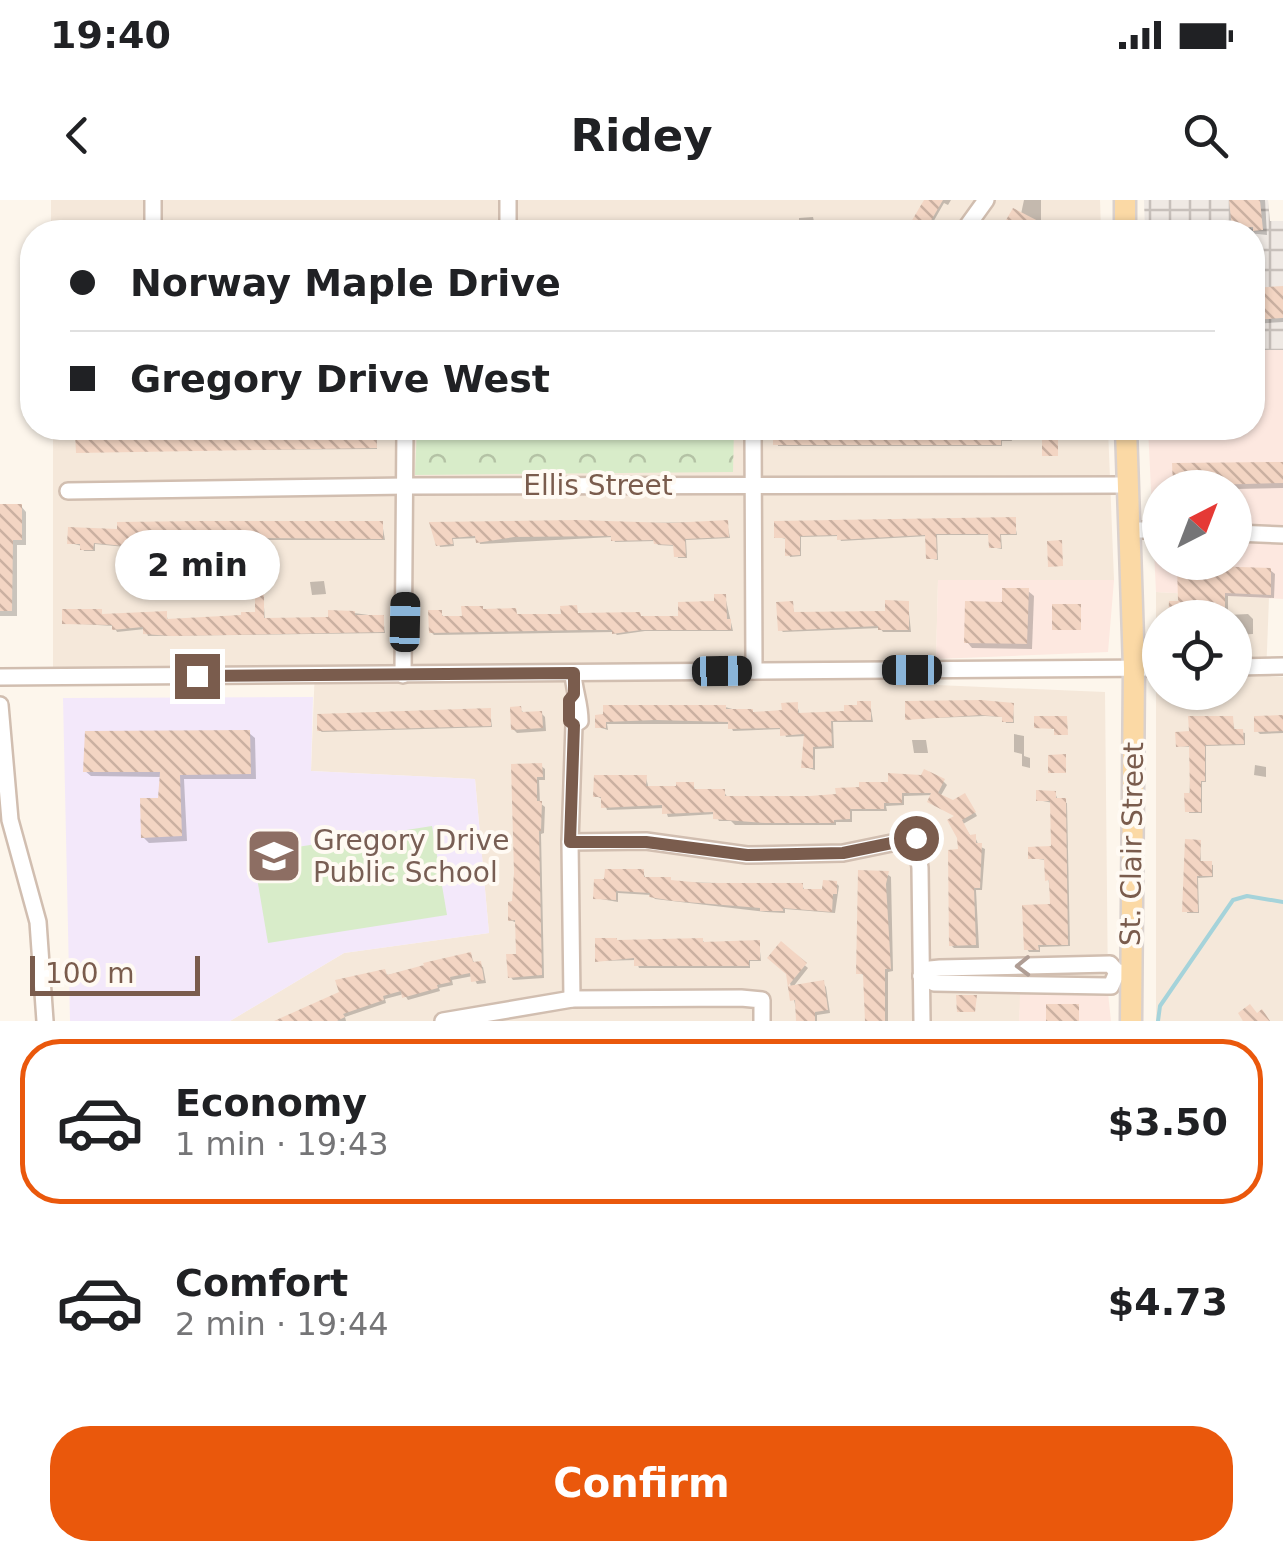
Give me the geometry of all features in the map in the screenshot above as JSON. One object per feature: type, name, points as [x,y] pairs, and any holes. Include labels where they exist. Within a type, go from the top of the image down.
[{"type":"main road","name":"St. Clair Street","points":[[1126,440],[1134,668],[1118,977],[1131,1021]]},
{"type":"street","points":[[404,675],[406,440]]},
{"type":"street","points":[[753,440],[754,670]]},
{"type":"street","name":"Ellis Street","points":[[68,491],[1127,484]]},
{"type":"street","points":[[1129,530],[1142,530]]},
{"type":"street","points":[[1252,533],[1283,534]]},
{"type":"street","points":[[1252,667],[1283,666]]},
{"type":"street","points":[[0,677],[1142,668]]},
{"type":"street","points":[[572,999],[570,842],[574,725],[580,721],[574,673]]},
{"type":"street","points":[[0,704],[10,820],[38,922],[45,1021]]},
{"type":"street","points":[[570,842],[646,842],[747,855],[843,853],[916,838],[922,1021]]},
{"type":"street","points":[[921,976],[940,968],[1110,964],[1118,977]]},
{"type":"street","points":[[443,1021],[572,999],[762,1000],[762,1021]]},
{"type":"shaded area","points":[[51,200],[1100,200],[1101,220],[51,220]]},
{"type":"shaded area","points":[[1144,200],[1268,200],[1270,221],[1283,221],[1283,350],[1265,350],[1265,220],[1145,220]]},
{"type":"shaded area","points":[[1265,350],[1283,350],[1283,599],[1156,592],[1155,580],[1252,580],[1252,470],[1150,470],[1149,440],[1265,440]]},
{"type":"shaded area","points":[[53,440],[1108,440],[1114,580],[938,580],[936,659],[937,685],[1105,692],[1108,993],[1021,994],[1019,1021],[230,1021],[344,953],[489,933],[475,779],[311,771],[315,667],[53,669]]},
{"type":"shaded area","points":[[938,580],[1114,580],[1108,652],[936,659]]},
{"type":"shaded area","points":[[1156,592],[1269,598],[1266,676],[1283,677],[1283,1021],[1156,1021],[1156,710],[1252,710],[1252,600],[1156,600]]},
{"type":"shaded area","name":"Gregory Drive Public School","points":[[313,697],[311,771],[475,779],[489,933],[344,953],[230,1021],[70,1021],[63,698]]},
{"type":"shaded area","points":[[1108,993],[1111,1021],[1019,1021],[1020,994]]},
{"type":"green space","points":[[416,440],[734,440],[733,472],[415,475]]},
{"type":"green space","points":[[432,826],[447,915],[268,943],[253,854]]},
{"type":"building","points":[[924,200],[943,200],[931,220],[912,220]]},
{"type":"building","points":[[1229,200],[1260,200],[1262,220],[1231,220]]},
{"type":"building","points":[[1013,208],[1036,220],[1006,220]]},
{"type":"building","points":[[1283,286],[1283,318],[1265,319],[1265,287]]},
{"type":"building","points":[[75,440],[377,440],[377,448],[76,453]]},
{"type":"building","points":[[773,440],[1001,440],[1001,445],[773,445]]},
{"type":"building","points":[[1042,440],[1058,440],[1058,456],[1042,456]]},
{"type":"building","points":[[1283,462],[1283,483],[1252,484],[1252,470],[1172,470],[1172,463]]},
{"type":"building","points":[[0,504],[22,504],[22,540],[13,540],[12,611],[0,611]]},
{"type":"building","points":[[1016,517],[1016,534],[1000,534],[1001,548],[989,548],[988,534],[936,534],[937,559],[926,559],[925,535],[837,540],[837,535],[800,536],[800,555],[785,556],[785,538],[774,538],[774,521]]},
{"type":"building","points":[[728,520],[729,537],[685,539],[686,557],[674,557],[673,545],[654,544],[653,540],[611,541],[611,536],[514,537],[476,543],[475,536],[452,538],[453,544],[436,546],[429,522]]},
{"type":"building","points":[[383,521],[383,539],[243,538],[244,569],[234,569],[233,540],[206,539],[206,535],[134,542],[134,547],[94,543],[93,550],[67,544],[68,527],[117,529],[117,522]]},
{"type":"building","points":[[1062,540],[1063,566],[1048,567],[1047,541]]},
{"type":"building","points":[[1252,567],[1271,568],[1271,595],[1225,593],[1225,600],[1178,600],[1177,580],[1252,580]]},
{"type":"building","points":[[1002,588],[1029,588],[1027,644],[964,643],[965,601],[1002,602]]},
{"type":"building","points":[[255,591],[264,591],[264,618],[328,617],[328,610],[355,611],[355,615],[384,615],[384,632],[172,636],[143,634],[143,627],[112,630],[112,625],[62,624],[62,609],[102,609],[102,614],[167,611],[167,619],[241,615],[255,612]]},
{"type":"building","points":[[714,594],[726,594],[731,630],[429,633],[428,610],[442,610],[442,616],[462,616],[461,606],[483,606],[516,608],[517,614],[561,614],[560,606],[577,605],[578,613],[678,616],[678,602],[714,601]]},
{"type":"building","points":[[885,600],[909,601],[909,630],[878,630],[878,626],[778,631],[776,602],[793,601],[794,612],[885,611]]},
{"type":"building","points":[[1052,604],[1081,604],[1081,630],[1052,630]]},
{"type":"building","points":[[857,701],[871,701],[871,720],[831,721],[832,746],[813,747],[813,768],[801,768],[804,734],[780,736],[780,728],[728,729],[728,722],[655,720],[606,722],[606,728],[595,728],[595,715],[603,714],[603,705],[726,705],[726,709],[753,712],[782,710],[781,703],[798,702],[798,713],[844,711],[844,705],[857,705]]},
{"type":"building","points":[[905,701],[1014,703],[1013,722],[981,715],[905,720]]},
{"type":"building","points":[[521,706],[522,712],[542,711],[543,728],[511,730],[510,707]]},
{"type":"building","points":[[491,708],[491,726],[317,731],[317,714]]},
{"type":"building","points":[[1283,715],[1283,731],[1254,732],[1254,716]]},
{"type":"building","points":[[1034,716],[1067,716],[1068,735],[1054,735],[1054,729],[1034,728]]},
{"type":"building","points":[[1188,716],[1233,716],[1234,729],[1243,729],[1244,744],[1205,745],[1201,812],[1185,812],[1184,793],[1190,793],[1189,746],[1176,747],[1175,732],[1189,731]]},
{"type":"building","points":[[250,730],[251,774],[180,775],[182,836],[141,838],[140,798],[158,798],[160,772],[83,772],[85,731]]},
{"type":"building","points":[[1066,754],[1066,773],[1048,773],[1048,755]]},
{"type":"building","points":[[542,763],[543,777],[537,777],[537,801],[542,801],[542,975],[508,978],[506,954],[516,954],[515,920],[508,921],[514,873],[511,764]]},
{"type":"building","points":[[924,769],[945,779],[938,793],[953,800],[965,793],[976,812],[962,820],[970,835],[976,834],[976,843],[982,843],[980,888],[974,888],[976,945],[949,946],[948,850],[958,849],[957,838],[947,820],[954,816],[927,802],[931,793],[902,793],[902,803],[884,803],[884,809],[850,809],[850,819],[834,823],[713,819],[713,812],[662,814],[662,805],[601,808],[601,797],[593,797],[594,775],[647,775],[646,786],[694,782],[694,789],[725,789],[725,796],[810,796],[836,794],[835,788],[859,787],[859,782],[888,782],[888,773],[921,775]]},
{"type":"building","points":[[1036,790],[1056,791],[1056,798],[1066,798],[1068,945],[1038,945],[1039,950],[1024,950],[1022,905],[1050,904],[1044,859],[1028,859],[1028,847],[1051,846],[1050,801],[1036,801]]},
{"type":"building","points":[[1185,839],[1201,840],[1200,861],[1212,861],[1212,876],[1197,876],[1198,912],[1182,912]]},
{"type":"building","points":[[605,869],[644,869],[644,877],[703,883],[803,883],[803,889],[822,889],[823,880],[837,881],[837,894],[833,894],[832,912],[783,908],[760,911],[616,891],[616,900],[593,899],[594,879],[604,879]]},
{"type":"building","points":[[858,870],[889,871],[886,884],[891,969],[885,969],[885,1021],[865,1021],[863,974],[856,974]]},
{"type":"building","points":[[595,938],[760,940],[760,960],[749,960],[749,966],[634,966],[634,958],[595,962]]},
{"type":"building","points":[[781,941],[807,963],[788,986],[824,980],[828,1010],[815,1012],[815,1021],[796,1021],[795,1000],[790,1001],[786,974],[767,958]]},
{"type":"building","points":[[471,952],[473,962],[481,961],[484,980],[471,982],[470,973],[450,977],[451,982],[437,985],[438,988],[402,998],[401,991],[383,996],[384,1000],[343,1014],[345,1017],[337,1021],[274,1021],[339,992],[335,980],[385,969],[387,975]]},
{"type":"building","points":[[956,995],[977,995],[975,1012],[957,1012]]},
{"type":"building","points":[[1046,1004],[1079,1004],[1079,1021],[1046,1021]]},
{"type":"building","points":[[1250,1004],[1257,1013],[1262,1009],[1270,1021],[1243,1021],[1238,1013]]},
{"type":"waterway","points":[[1158,1021],[1160,1006],[1233,900],[1247,896],[1283,902]]},
{"type":"place","name":"Gregory Drive Public School","points":[[274,856]]},
{"type":"route","points":[[197,676],[574,673],[574,694],[569,700],[569,721],[574,725],[570,842],[646,842],[747,855],[843,853],[916,838]]}]
